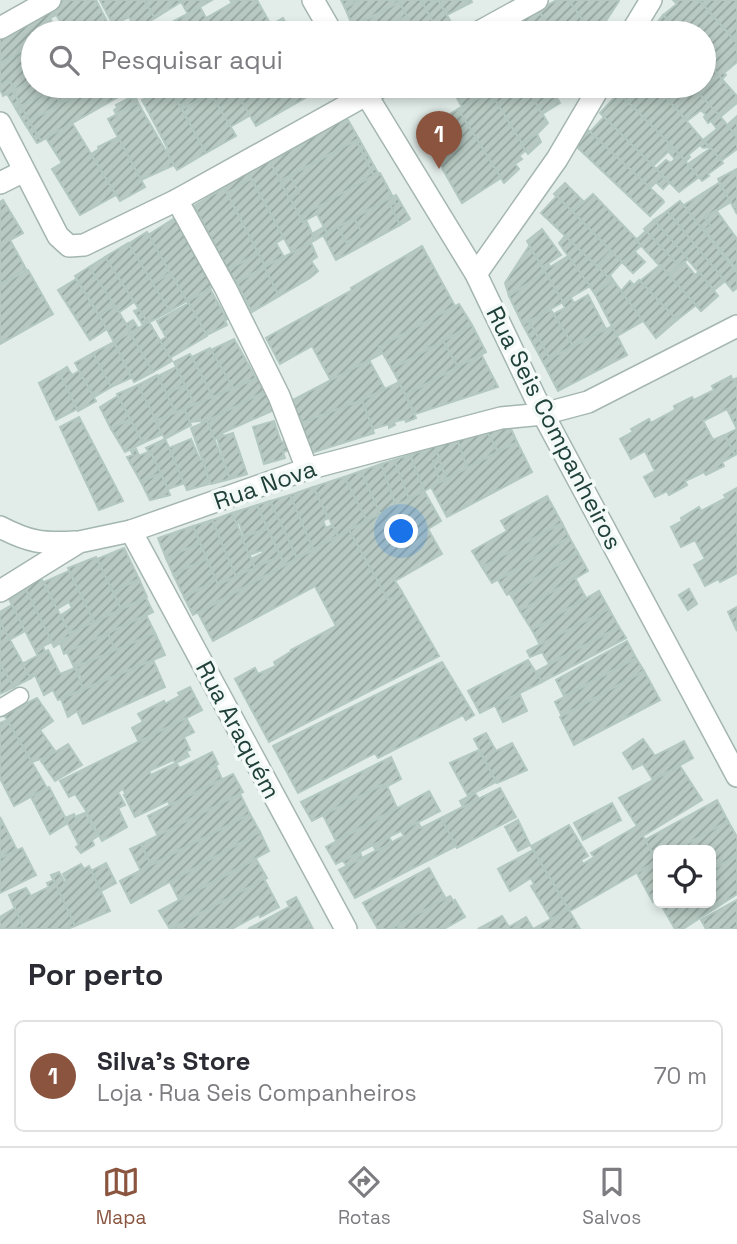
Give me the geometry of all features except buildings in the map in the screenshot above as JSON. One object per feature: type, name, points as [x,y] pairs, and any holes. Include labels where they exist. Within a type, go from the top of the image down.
[{"type":"street","points":[[0,29],[50,0]]},
{"type":"street","points":[[313,0],[325,21]]},
{"type":"street","points":[[499,21],[537,0]]},
{"type":"street","points":[[638,21],[651,0]]},
{"type":"street","points":[[0,123],[58,236],[69,246],[84,245],[177,200],[354,98]]},
{"type":"street","name":"Rua Seis Companheiros","points":[[375,98],[476,274],[543,414],[737,776]]},
{"type":"street","points":[[476,274],[557,159],[593,98]]},
{"type":"street","points":[[0,183],[24,171]]},
{"type":"street","points":[[177,200],[226,289],[279,396],[307,469]]},
{"type":"street","name":"Rua Nova","points":[[0,591],[79,542],[131,531],[307,469],[502,418],[543,414],[588,402],[737,326]]},
{"type":"street","points":[[0,527],[35,542],[79,542]]},
{"type":"street","name":"Rua Araquém","points":[[131,531],[346,929]]},
{"type":"lane","points":[[0,708],[20,696]]},
{"type":"place","name":"Silva's Store","points":[[439,169]]}]
